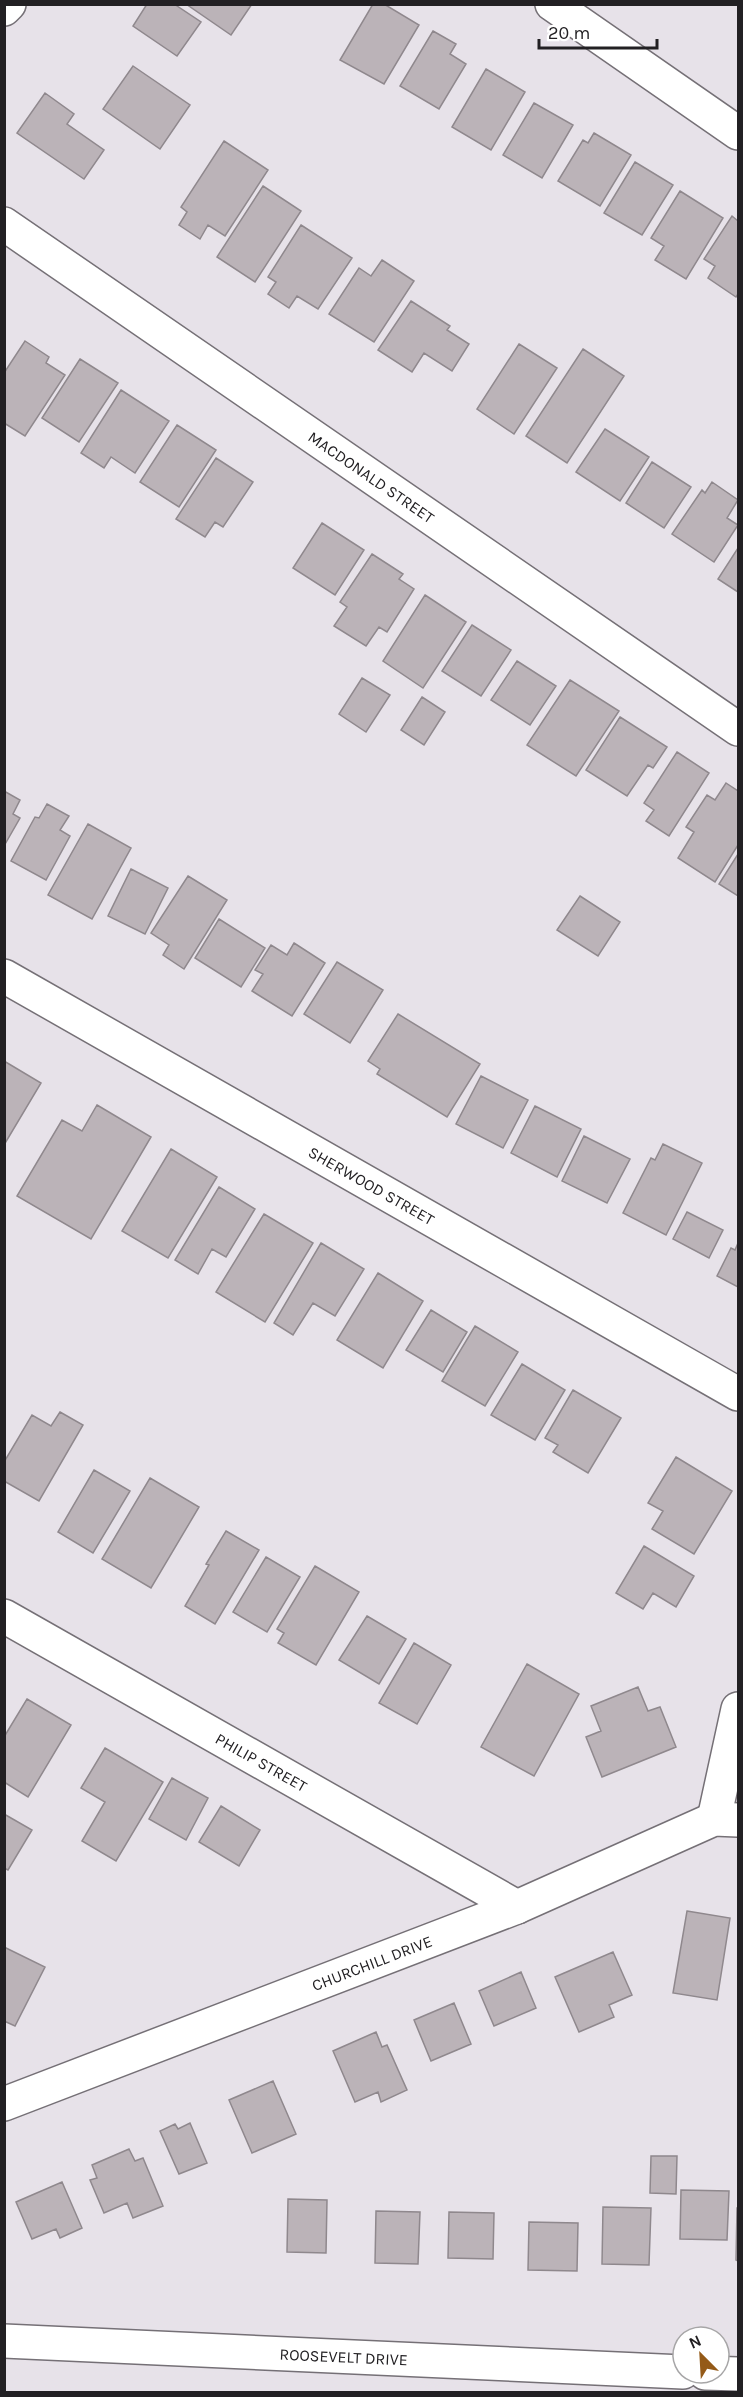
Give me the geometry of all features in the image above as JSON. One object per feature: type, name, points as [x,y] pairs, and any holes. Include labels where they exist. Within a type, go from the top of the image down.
[{"type":"street","points":[[4,9],[9,4]]},
{"type":"street","points":[[552,4],[738,134]]},
{"type":"street","name":"MACDONALD STREET","points":[[4,224],[738,729]]},
{"type":"street","name":"SHERWOOD STREET","points":[[4,976],[738,1394]]},
{"type":"street","name":"PHILIP STREET","points":[[4,1616],[517,1907]]},
{"type":"street","points":[[726,1820],[738,1710]]},
{"type":"street","name":"CHURCHILL DRIVE","points":[[4,2104],[517,1907],[726,1820]]},
{"type":"street","name":"ROOSEVELT DRIVE","points":[[4,2341],[671,2371]]},
{"type":"building","points":[[147,4],[174,4],[201,22],[177,56],[133,26]]},
{"type":"building","points":[[186,4],[252,4],[231,35]]},
{"type":"building","points":[[373,4],[384,4],[419,25],[384,84],[340,60]]},
{"type":"building","points":[[433,31],[456,44],[450,54],[466,64],[439,109],[400,86]]},
{"type":"building","points":[[133,66],[190,105],[160,149],[103,109]]},
{"type":"building","points":[[486,69],[525,92],[491,150],[452,127]]},
{"type":"building","points":[[45,93],[74,114],[67,124],[104,150],[84,179],[17,133]]},
{"type":"building","points":[[534,103],[573,125],[542,178],[503,155]]},
{"type":"building","points":[[594,133],[631,155],[600,206],[558,181],[583,140],[588,143]]},
{"type":"building","points":[[224,141],[268,170],[225,236],[208,225],[200,239],[179,225],[187,212],[181,207]]},
{"type":"building","points":[[635,162],[673,185],[642,235],[604,213]]},
{"type":"building","points":[[263,186],[301,211],[255,282],[217,257]]},
{"type":"building","points":[[680,191],[723,218],[686,279],[655,260],[664,246],[651,238]]},
{"type":"building","points":[[732,216],[738,221],[738,294],[736,297],[708,278],[715,266],[704,259]]},
{"type":"building","points":[[301,225],[352,258],[318,309],[297,296],[289,308],[268,294],[276,282],[268,277]]},
{"type":"building","points":[[382,260],[414,281],[374,342],[329,314],[359,268],[371,276]]},
{"type":"building","points":[[411,301],[450,326],[447,330],[469,344],[452,371],[424,353],[412,372],[378,350]]},
{"type":"building","points":[[25,341],[49,357],[46,363],[65,375],[25,436],[4,423],[4,373]]},
{"type":"building","points":[[519,344],[557,368],[514,434],[477,409]]},
{"type":"building","points":[[583,349],[624,376],[567,463],[526,436]]},
{"type":"building","points":[[80,359],[118,383],[79,442],[42,418]]},
{"type":"building","points":[[121,390],[169,421],[135,473],[111,457],[104,468],[81,453]]},
{"type":"building","points":[[177,425],[216,450],[179,507],[140,482]]},
{"type":"building","points":[[605,429],[649,457],[620,501],[576,472]]},
{"type":"building","points":[[216,458],[253,482],[223,527],[215,522],[205,537],[176,519]]},
{"type":"building","points":[[652,462],[691,487],[664,528],[626,503]]},
{"type":"building","points":[[712,482],[738,500],[727,518],[738,525],[714,562],[672,534],[702,490],[705,493]]},
{"type":"building","points":[[322,523],[364,550],[335,595],[293,568]]},
{"type":"building","points":[[738,548],[738,592],[718,579]]},
{"type":"building","points":[[372,554],[403,574],[399,579],[414,589],[387,632],[379,627],[366,646],[334,626],[347,607],[340,602]]},
{"type":"building","points":[[425,595],[466,622],[423,688],[383,661]]},
{"type":"building","points":[[472,625],[511,650],[481,696],[442,671]]},
{"type":"building","points":[[517,661],[556,686],[530,725],[491,700]]},
{"type":"building","points":[[362,678],[390,695],[366,732],[339,714]]},
{"type":"building","points":[[570,680],[619,711],[576,776],[527,745]]},
{"type":"building","points":[[422,697],[445,712],[424,745],[401,730]]},
{"type":"building","points":[[620,717],[667,747],[653,768],[648,765],[627,796],[586,770]]},
{"type":"building","points":[[677,752],[709,773],[669,836],[646,821],[654,810],[644,803]]},
{"type":"building","points":[[726,783],[738,791],[738,845],[715,882],[678,858],[694,832],[686,827],[707,795],[715,800]]},
{"type":"building","points":[[4,791],[20,800],[13,814],[20,818],[4,846]]},
{"type":"building","points":[[47,804],[69,816],[60,830],[70,836],[46,880],[11,861],[35,817],[39,818]]},
{"type":"building","points":[[88,824],[131,848],[92,919],[48,895]]},
{"type":"building","points":[[738,854],[738,896],[719,884]]},
{"type":"building","points":[[131,869],[168,888],[145,934],[108,916]]},
{"type":"building","points":[[188,876],[227,900],[184,969],[163,955],[169,945],[151,933]]},
{"type":"building","points":[[580,896],[620,922],[598,956],[557,930]]},
{"type":"building","points":[[219,919],[265,948],[241,987],[195,958]]},
{"type":"building","points":[[294,943],[325,963],[292,1016],[252,991],[263,974],[255,970],[271,945],[287,955]]},
{"type":"building","points":[[337,962],[383,990],[350,1043],[304,1014]]},
{"type":"building","points":[[398,1014],[480,1064],[447,1117],[377,1074],[380,1069],[368,1061]]},
{"type":"building","points":[[4,1061],[41,1083],[4,1145]]},
{"type":"building","points":[[481,1076],[528,1100],[503,1148],[456,1124]]},
{"type":"building","points":[[97,1105],[151,1137],[91,1239],[17,1196],[62,1120],[82,1131]]},
{"type":"building","points":[[535,1106],[581,1129],[557,1177],[511,1153]]},
{"type":"building","points":[[584,1136],[630,1159],[607,1203],[562,1181]]},
{"type":"building","points":[[663,1144],[702,1163],[666,1235],[623,1213],[651,1158],[655,1160]]},
{"type":"building","points":[[171,1149],[217,1177],[168,1258],[122,1231]]},
{"type":"building","points":[[219,1187],[255,1209],[226,1257],[212,1249],[198,1274],[175,1260]]},
{"type":"building","points":[[687,1212],[723,1230],[709,1258],[673,1239]]},
{"type":"building","points":[[264,1214],[313,1243],[265,1322],[216,1292]]},
{"type":"building","points":[[321,1243],[364,1269],[335,1316],[313,1303],[293,1335],[274,1323]]},
{"type":"building","points":[[738,1243],[738,1287],[717,1276],[731,1248],[735,1250]]},
{"type":"building","points":[[378,1273],[423,1301],[383,1368],[337,1340]]},
{"type":"building","points":[[431,1310],[467,1332],[443,1372],[406,1350]]},
{"type":"building","points":[[475,1326],[518,1352],[485,1406],[442,1381]]},
{"type":"building","points":[[522,1364],[565,1390],[535,1440],[491,1415]]},
{"type":"building","points":[[573,1390],[621,1418],[588,1473],[553,1452],[558,1445],[545,1438]]},
{"type":"building","points":[[60,1412],[83,1425],[39,1501],[4,1481],[4,1462],[32,1415],[51,1426]]},
{"type":"building","points":[[676,1457],[732,1491],[694,1554],[652,1529],[663,1511],[648,1503]]},
{"type":"building","points":[[94,1470],[130,1491],[93,1553],[58,1532]]},
{"type":"building","points":[[150,1478],[199,1507],[151,1588],[102,1559]]},
{"type":"building","points":[[226,1531],[259,1550],[215,1624],[185,1606]]},
{"type":"building","points":[[644,1546],[694,1576],[676,1607],[653,1593],[643,1609],[616,1593]]},
{"type":"building","points":[[266,1557],[300,1577],[267,1632],[233,1612]]},
{"type":"building","points":[[315,1566],[359,1592],[316,1665],[278,1643],[284,1633],[277,1629]]},
{"type":"building","points":[[367,1616],[406,1639],[379,1684],[339,1660]]},
{"type":"building","points":[[414,1643],[451,1665],[417,1724],[379,1703]]},
{"type":"building","points":[[527,1664],[579,1694],[534,1776],[481,1747]]},
{"type":"building","points":[[638,1687],[648,1711],[660,1707],[676,1747],[602,1777],[586,1737],[601,1731],[591,1706]]},
{"type":"building","points":[[27,1699],[71,1725],[28,1797],[4,1782],[4,1737]]},
{"type":"building","points":[[105,1748],[163,1782],[116,1861],[82,1841],[105,1802],[81,1788]]},
{"type":"building","points":[[172,1778],[208,1798],[186,1840],[149,1819]]},
{"type":"building","points":[[221,1806],[260,1830],[239,1866],[199,1842]]},
{"type":"building","points":[[4,1814],[32,1830],[8,1870],[4,1868]]},
{"type":"building","points":[[687,1911],[730,1918],[717,2000],[673,1993]]},
{"type":"building","points":[[4,1947],[45,1967],[15,2026],[4,2021]]},
{"type":"building","points":[[613,1952],[632,1995],[609,2005],[614,2017],[579,2032],[555,1977]]},
{"type":"building","points":[[521,1972],[536,2008],[494,2026],[479,1991]]},
{"type":"building","points":[[454,2003],[471,2044],[431,2061],[414,2020]]},
{"type":"building","points":[[376,2032],[382,2047],[387,2045],[407,2090],[381,2102],[378,2092],[355,2102],[333,2051]]},
{"type":"building","points":[[273,2081],[296,2134],[252,2153],[229,2100]]},
{"type":"building","points":[[190,2123],[207,2163],[179,2174],[160,2131],[175,2124],[178,2129]]},
{"type":"building","points":[[129,2149],[135,2161],[143,2158],[163,2206],[133,2218],[127,2203],[104,2213],[90,2180],[97,2178],[92,2165]]},
{"type":"building","points":[[651,2156],[677,2156],[676,2194],[650,2193]]},
{"type":"building","points":[[62,2182],[82,2228],[60,2238],[56,2229],[32,2239],[16,2202]]},
{"type":"building","points":[[681,2190],[729,2191],[727,2240],[680,2239]]},
{"type":"building","points":[[288,2199],[327,2200],[326,2253],[287,2252]]},
{"type":"building","points":[[603,2207],[651,2208],[649,2265],[602,2264]]},
{"type":"building","points":[[738,2208],[738,2261],[736,2260]]},
{"type":"building","points":[[376,2211],[420,2212],[418,2264],[375,2263]]},
{"type":"building","points":[[449,2212],[494,2213],[493,2259],[448,2258]]},
{"type":"building","points":[[529,2222],[578,2223],[577,2271],[528,2270]]}]
